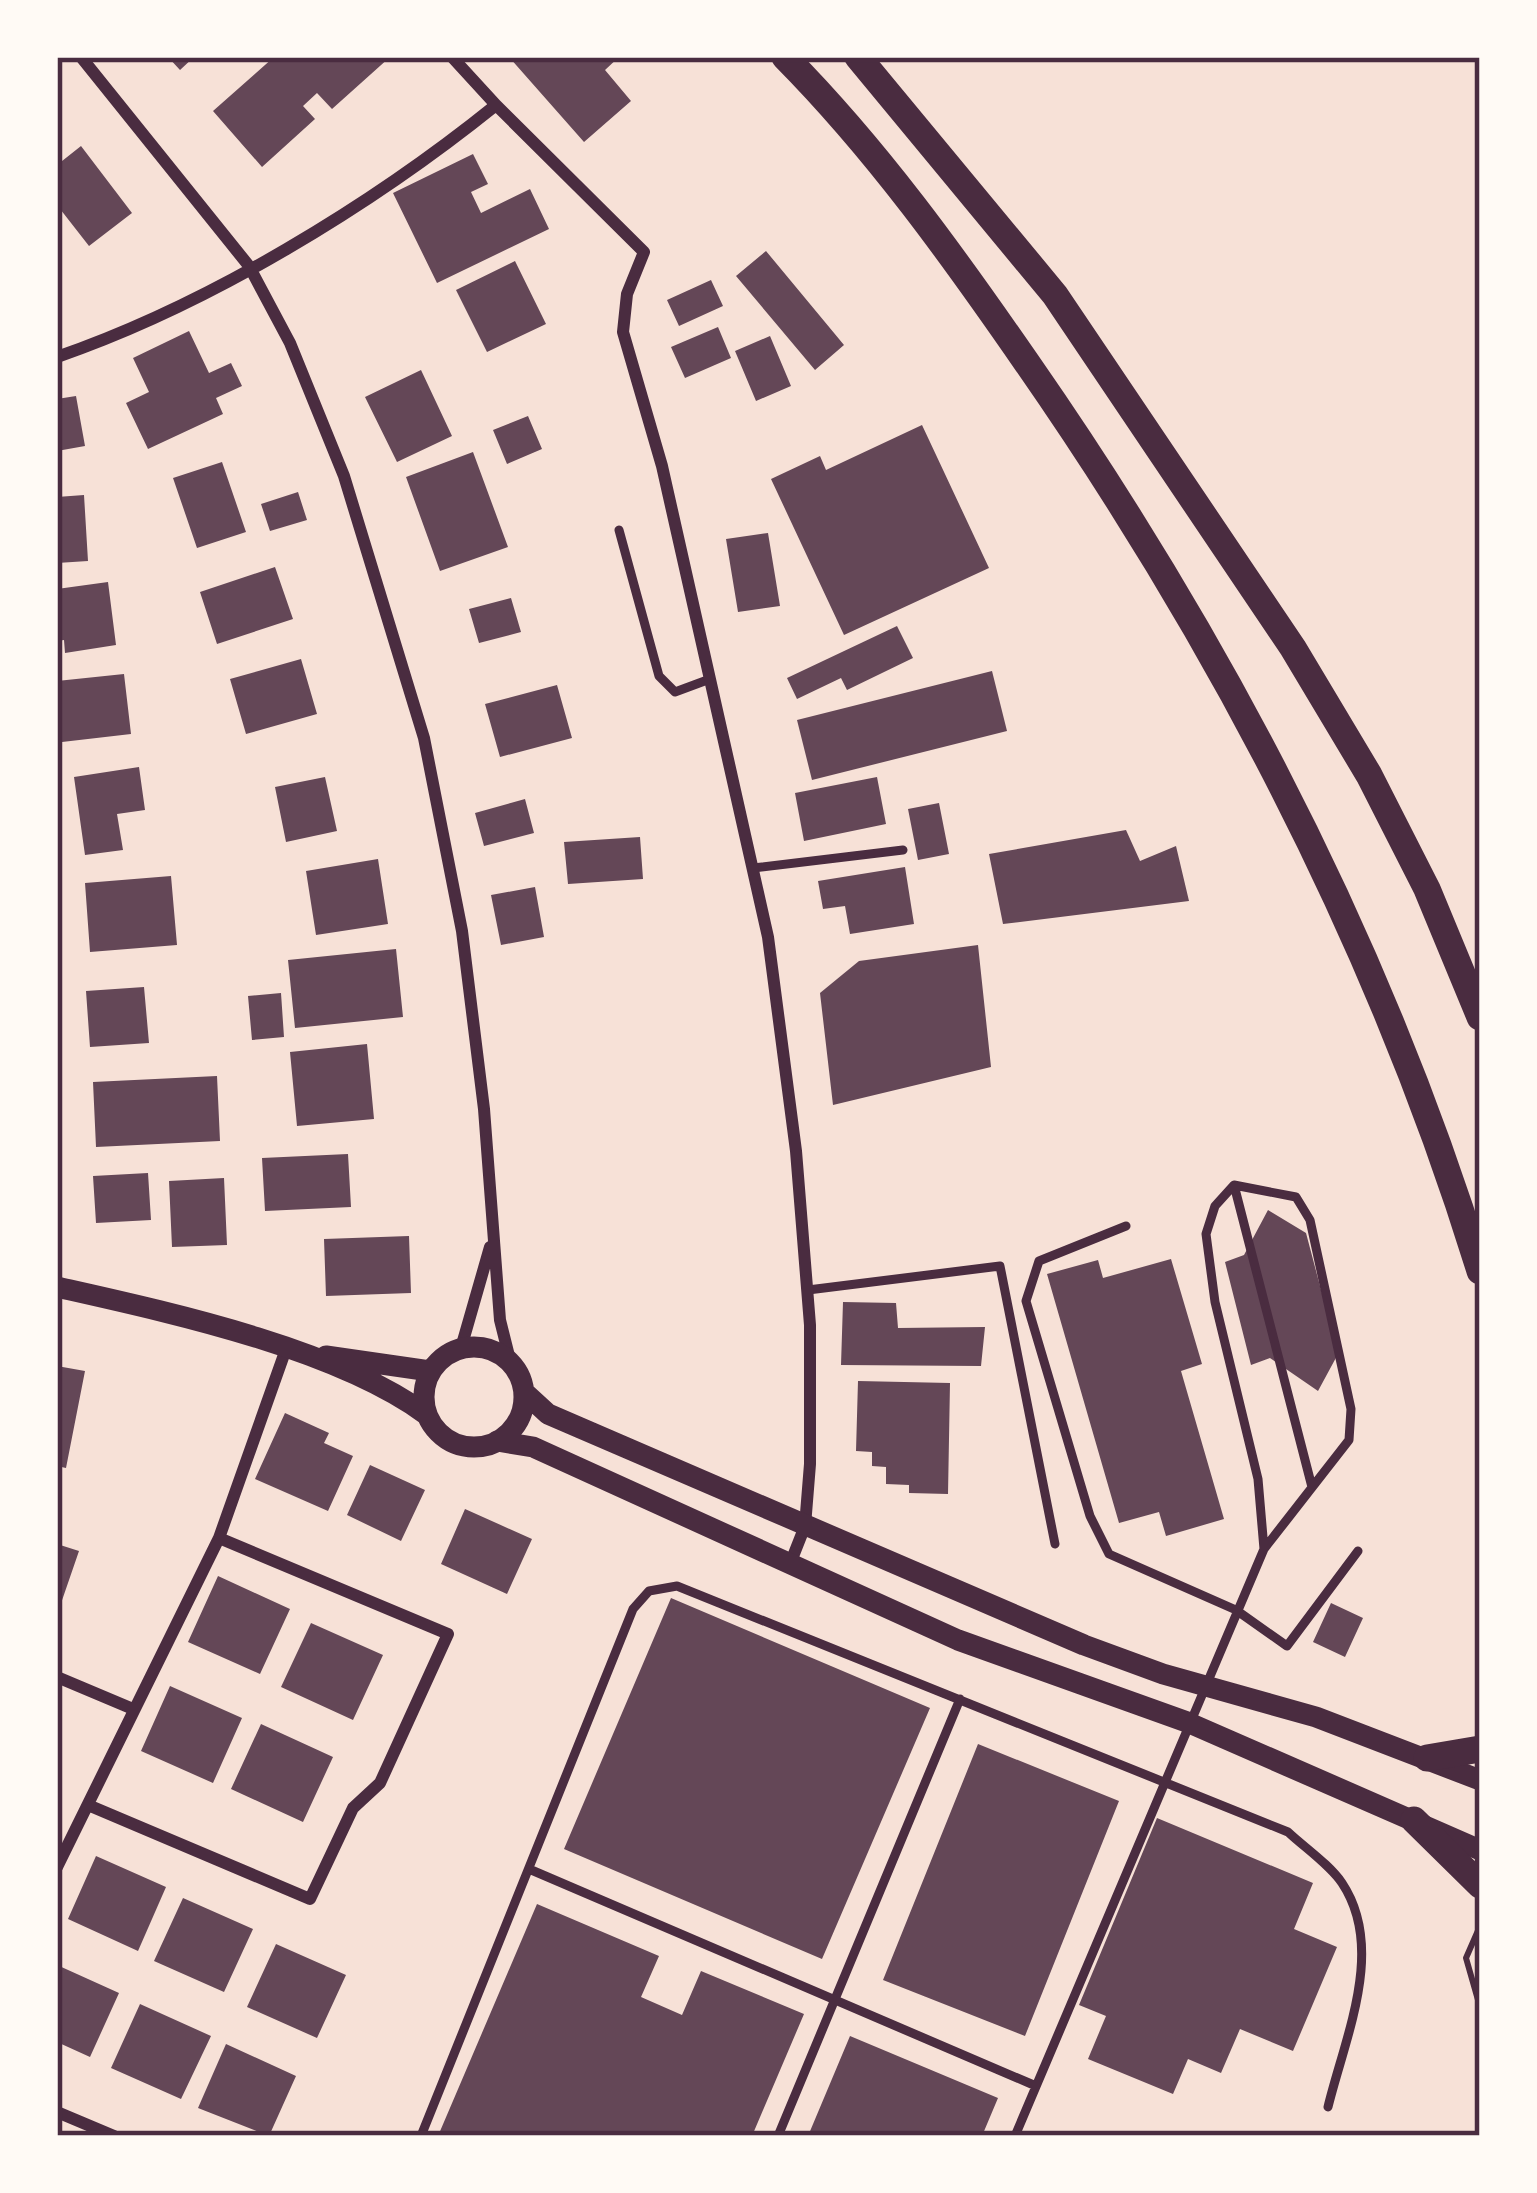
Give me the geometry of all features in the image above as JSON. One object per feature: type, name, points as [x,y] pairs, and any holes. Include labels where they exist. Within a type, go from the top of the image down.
[{"type":"main road","points":[[785,57],[889,174],[968,278],[1131,517],[1198,628],[1296,814],[1375,989],[1480,1271]]},
{"type":"main road","points":[[858,57],[1054,295],[1293,648],[1418,870],[1480,1017]]},
{"type":"main road","points":[[1427,1758],[1480,1749]]},
{"type":"main road","points":[[1414,1820],[1480,1885]]},
{"type":"street","points":[[81,57],[250,266],[290,343],[344,476],[424,738],[462,931],[484,1109],[492,1240],[510,1360],[524,1391],[548,1414],[1062,1636],[1480,1780]]},
{"type":"street","points":[[452,57],[644,252],[627,294],[623,332],[662,466],[752,868],[785,1052],[808,1290],[810,1464],[805,1526],[790,1564]]},
{"type":"street","points":[[57,357],[142,328],[418,167],[496,105]]},
{"type":"street","points":[[461,1348],[492,1240]]},
{"type":"street","points":[[57,1288],[291,1351],[392,1389],[427,1414],[445,1438],[458,1444],[497,1441],[533,1448],[958,1640],[1187,1722],[1480,1850]]},
{"type":"street","points":[[427,1414],[424,1384],[430,1371],[461,1348],[480,1347],[510,1360]]},
{"type":"street","points":[[291,1351],[404,1363],[430,1371]]},
{"type":"street","points":[[57,1867],[219,1538],[291,1351]]},
{"type":"street","points":[[497,1441],[516,1424],[524,1391]]},
{"type":"street","points":[[88,1805],[310,1899],[353,1808],[380,1783],[448,1634],[219,1538]]},
{"type":"street","points":[[57,1677],[133,1709]]},
{"type":"street","points":[[57,2112],[114,2136]]},
{"type":"lane","points":[[619,530],[659,676],[675,692],[710,680]]},
{"type":"lane","points":[[752,868],[903,850]]},
{"type":"lane","points":[[1234,1185],[1312,1487]]},
{"type":"lane","points":[[1015,2136],[1162,1780],[1264,1549],[1349,1440],[1352,1409],[1310,1220],[1296,1197],[1234,1185]]},
{"type":"lane","points":[[1234,1185],[1215,1205],[1206,1234],[1215,1302],[1258,1479],[1264,1549]]},
{"type":"lane","points":[[1126,1226],[1039,1261],[1025,1301],[1090,1516],[1109,1554],[1236,1610],[1287,1646],[1358,1551]]},
{"type":"lane","points":[[808,1290],[1000,1266],[1055,1544]]},
{"type":"lane","points":[[421,2136],[633,1609],[650,1591],[677,1586],[1288,1832],[1340,1881],[1361,1922],[1362,1969],[1328,2108]]},
{"type":"lane","points":[[778,2136],[960,1699]]},
{"type":"lane","points":[[529,1869],[1036,2086]]},
{"type":"path","points":[[1480,1926],[1466,1958],[1480,2007]]},
{"type":"building","points":[[168,57],[194,57],[180,70]]},
{"type":"building","points":[[274,57],[390,57],[332,109],[317,93],[303,106],[315,119],[262,167],[213,111]]},
{"type":"building","points":[[509,57],[619,57],[605,70],[631,101],[584,142]]},
{"type":"building","points":[[81,146],[132,213],[89,246],[57,205],[57,165]]},
{"type":"building","points":[[473,154],[488,184],[471,192],[481,213],[530,189],[549,229],[437,283],[393,193]]},
{"type":"building","points":[[766,251],[844,345],[815,370],[736,276]]},
{"type":"building","points":[[515,261],[546,324],[487,352],[456,290]]},
{"type":"building","points":[[711,280],[723,306],[679,326],[667,300]]},
{"type":"building","points":[[718,327],[731,358],[685,378],[671,347]]},
{"type":"building","points":[[189,331],[209,373],[231,363],[242,386],[216,398],[223,414],[148,449],[126,403],[149,392],[133,358]]},
{"type":"building","points":[[770,336],[791,386],[756,401],[735,351]]},
{"type":"building","points":[[421,370],[452,436],[397,462],[365,397]]},
{"type":"building","points":[[76,396],[85,446],[57,451],[57,399]]},
{"type":"building","points":[[528,416],[542,449],[507,464],[493,430]]},
{"type":"building","points":[[922,425],[989,568],[844,635],[771,479],[820,456],[826,470]]},
{"type":"building","points":[[473,452],[508,547],[440,571],[406,477]]},
{"type":"building","points":[[222,462],[246,532],[197,548],[173,478]]},
{"type":"building","points":[[298,492],[307,520],[270,531],[261,504]]},
{"type":"building","points":[[84,495],[88,561],[57,563],[57,497]]},
{"type":"building","points":[[768,533],[780,606],[738,612],[726,539]]},
{"type":"building","points":[[275,567],[293,619],[217,644],[200,592]]},
{"type":"building","points":[[108,582],[116,645],[65,653],[64,640],[57,641],[57,589]]},
{"type":"building","points":[[511,598],[521,632],[479,643],[469,609]]},
{"type":"building","points":[[897,626],[913,658],[847,690],[841,678],[797,699],[787,678]]},
{"type":"building","points":[[301,659],[317,714],[246,734],[230,679]]},
{"type":"building","points":[[992,671],[1007,731],[812,780],[797,720]]},
{"type":"building","points":[[124,674],[131,734],[62,742],[57,681]]},
{"type":"building","points":[[557,685],[572,738],[500,757],[485,704]]},
{"type":"building","points":[[139,767],[145,810],[117,814],[123,850],[85,855],[74,777]]},
{"type":"building","points":[[325,777],[337,831],[286,842],[275,787]]},
{"type":"building","points":[[877,777],[886,824],[804,841],[795,793]]},
{"type":"building","points":[[525,799],[534,833],[484,846],[475,813]]},
{"type":"building","points":[[939,803],[949,854],[918,860],[908,809]]},
{"type":"building","points":[[1126,830],[1140,861],[1176,846],[1189,901],[1003,924],[989,854]]},
{"type":"building","points":[[640,837],[643,879],[568,884],[564,842]]},
{"type":"building","points":[[378,859],[388,924],[316,935],[306,871]]},
{"type":"building","points":[[905,867],[914,924],[850,934],[845,906],[823,909],[818,881]]},
{"type":"building","points":[[171,876],[177,945],[90,952],[85,883]]},
{"type":"building","points":[[535,887],[544,937],[501,945],[491,895]]},
{"type":"building","points":[[978,945],[991,1067],[833,1105],[820,993],[859,961]]},
{"type":"building","points":[[396,949],[403,1017],[295,1028],[288,960]]},
{"type":"building","points":[[144,987],[149,1043],[90,1047],[86,991]]},
{"type":"building","points":[[281,993],[284,1037],[252,1040],[248,996]]},
{"type":"building","points":[[367,1044],[374,1119],[297,1126],[290,1052]]},
{"type":"building","points":[[217,1076],[220,1141],[96,1147],[93,1082]]},
{"type":"building","points":[[348,1154],[351,1207],[265,1211],[262,1158]]},
{"type":"building","points":[[148,1173],[151,1220],[96,1223],[93,1176]]},
{"type":"building","points":[[224,1178],[227,1245],[172,1247],[169,1181]]},
{"type":"building","points":[[1268,1210],[1306,1233],[1338,1354],[1318,1391],[1270,1358],[1251,1365],[1225,1262],[1244,1255]]},
{"type":"building","points":[[409,1236],[411,1293],[326,1296],[324,1239]]},
{"type":"building","points":[[1171,1259],[1202,1364],[1181,1371],[1224,1519],[1166,1536],[1159,1512],[1119,1523],[1047,1274],[1098,1260],[1103,1278]]},
{"type":"building","points":[[843,1302],[896,1303],[898,1328],[985,1327],[981,1366],[841,1365]]},
{"type":"building","points":[[57,1366],[85,1371],[66,1468],[57,1466]]},
{"type":"building","points":[[858,1381],[950,1383],[948,1494],[909,1493],[909,1485],[886,1484],[886,1467],[872,1466],[872,1452],[856,1451]]},
{"type":"building","points":[[285,1413],[329,1433],[324,1443],[353,1456],[328,1511],[255,1479]]},
{"type":"building","points":[[370,1465],[425,1490],[401,1541],[347,1515]]},
{"type":"building","points":[[465,1509],[532,1539],[507,1594],[441,1564]]},
{"type":"building","points":[[57,1544],[79,1551],[58,1612],[57,1612]]},
{"type":"building","points":[[218,1576],[290,1609],[260,1674],[188,1642]]},
{"type":"building","points":[[671,1598],[930,1708],[822,1959],[564,1849]]},
{"type":"building","points":[[1331,1603],[1363,1618],[1345,1657],[1313,1642]]},
{"type":"building","points":[[311,1623],[383,1655],[353,1720],[281,1687]]},
{"type":"building","points":[[170,1686],[242,1718],[213,1783],[141,1751]]},
{"type":"building","points":[[261,1724],[333,1757],[303,1822],[231,1789]]},
{"type":"building","points":[[978,1744],[1119,1801],[1025,2036],[883,1980]]},
{"type":"building","points":[[1157,1818],[1313,1883],[1294,1929],[1337,1947],[1293,2051],[1240,2029],[1221,2073],[1188,2059],[1173,2094],[1088,2059],[1106,2016],[1079,2005]]},
{"type":"building","points":[[96,1856],[166,1887],[138,1951],[68,1919]]},
{"type":"building","points":[[183,1898],[253,1929],[224,1992],[154,1961]]},
{"type":"building","points":[[537,1904],[659,1956],[641,1997],[682,2015],[701,1971],[804,2014],[752,2136],[438,2136]]},
{"type":"building","points":[[276,1944],[346,1975],[317,2038],[247,2007]]},
{"type":"building","points":[[57,1965],[119,1993],[90,2057],[57,2042]]},
{"type":"building","points":[[140,2004],[211,2036],[181,2099],[111,2068]]},
{"type":"building","points":[[850,2036],[998,2098],[982,2136],[808,2136]]},
{"type":"building","points":[[226,2044],[296,2076],[269,2136],[198,2108]]}]
